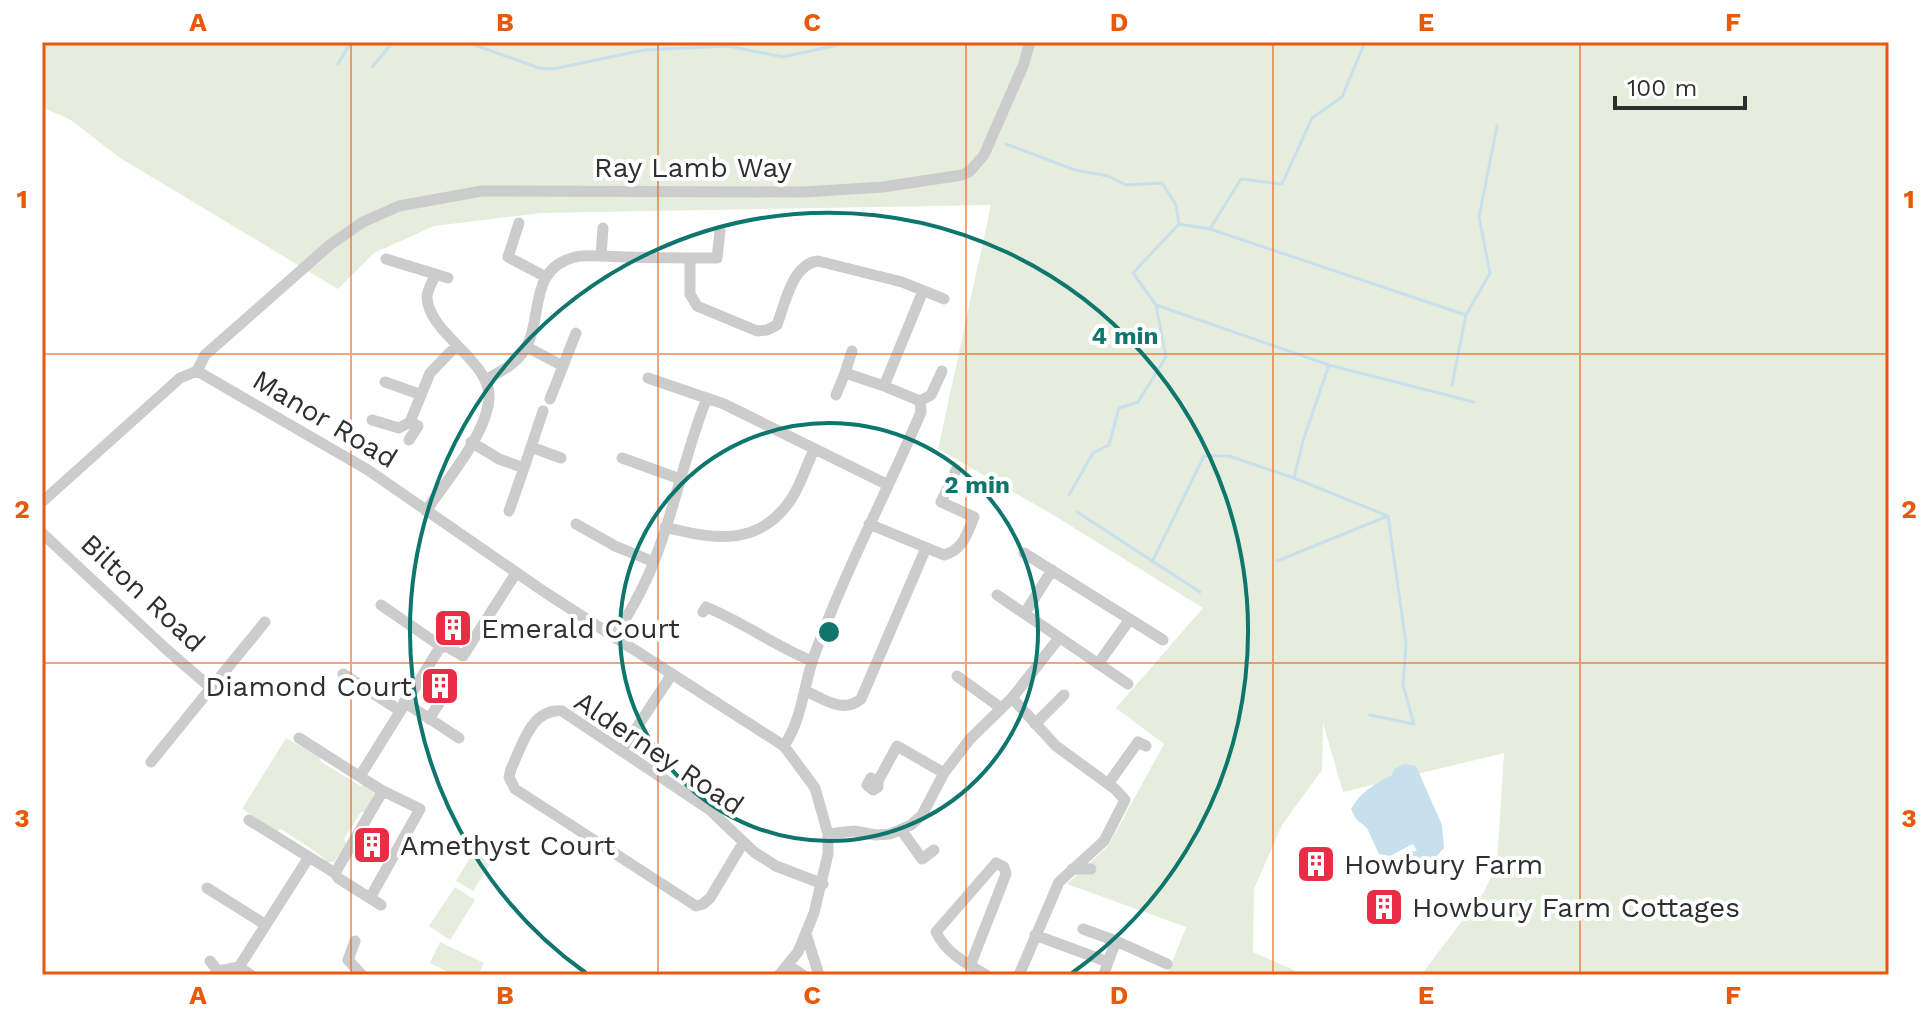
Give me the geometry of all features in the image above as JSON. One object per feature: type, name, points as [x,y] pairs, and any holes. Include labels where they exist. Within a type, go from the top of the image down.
[{"type":"street","name":"Ray Lamb Way","points":[[197,371],[205,355],[331,244],[363,222],[399,206],[482,191],[803,192],[883,187],[962,175],[970,171],[984,155],[1023,66],[1030,42]]},
{"type":"street","points":[[519,223],[508,257],[546,277]]},
{"type":"street","points":[[601,256],[603,228]]},
{"type":"street","points":[[487,379],[516,360],[527,347],[538,292],[546,277],[561,264],[575,257],[601,256],[717,258],[720,231]]},
{"type":"street","points":[[690,258],[690,294],[697,306],[757,331],[777,325],[799,269],[808,262],[818,261],[902,282],[944,299]]},
{"type":"street","points":[[386,259],[442,276],[427,297],[437,319],[487,379],[489,401],[483,422],[426,511]]},
{"type":"street","points":[[884,386],[923,291]]},
{"type":"street","points":[[550,399],[576,333]]},
{"type":"street","points":[[372,420],[399,428],[410,422],[430,373],[457,345]]},
{"type":"street","points":[[527,347],[561,365]]},
{"type":"street","points":[[836,395],[852,351]]},
{"type":"street","points":[[42,502],[180,378],[197,371]]},
{"type":"street","name":"Manor Road","points":[[197,371],[335,450],[516,573],[784,746]]},
{"type":"street","points":[[920,401],[931,395],[942,371]]},
{"type":"street","points":[[845,373],[920,401]]},
{"type":"street","points":[[648,378],[707,398],[888,485]]},
{"type":"street","points":[[385,382],[419,394]]},
{"type":"street","points":[[615,636],[635,604],[654,562],[691,436],[707,398]]},
{"type":"street","points":[[779,975],[806,934],[823,884],[828,854],[828,834],[815,788],[784,746],[794,731],[812,661],[869,524],[921,412],[920,401]]},
{"type":"street","points":[[509,511],[543,411]]},
{"type":"street","points":[[409,440],[418,426],[410,422]]},
{"type":"street","points":[[471,442],[499,459],[524,468]]},
{"type":"street","points":[[531,447],[561,458]]},
{"type":"street","points":[[665,527],[721,538],[742,536],[758,529],[792,499],[814,450]]},
{"type":"street","points":[[622,457],[680,479]]},
{"type":"street","points":[[869,524],[944,555],[955,552],[974,517],[941,502],[956,470]]},
{"type":"street","points":[[576,524],[615,546],[654,562]]},
{"type":"street","name":"Bilton Road","points":[[42,533],[211,688]]},
{"type":"street","points":[[806,691],[846,707],[861,699],[926,548]]},
{"type":"street","points":[[1024,553],[1163,640]]},
{"type":"street","points":[[1025,613],[1052,570]]},
{"type":"street","points":[[381,605],[442,647],[446,646],[463,656],[516,573]]},
{"type":"street","points":[[997,595],[1128,684]]},
{"type":"street","points":[[706,606],[744,624],[777,646],[812,661]]},
{"type":"street","points":[[1098,664],[1130,619]]},
{"type":"street","name":"Bilton Road","points":[[151,762],[265,622]]},
{"type":"street","points":[[828,834],[854,831],[876,835],[902,831],[922,815],[944,773],[970,739],[1012,698],[1059,638]]},
{"type":"street","points":[[360,776],[442,647]]},
{"type":"street","points":[[343,674],[459,738]]},
{"type":"street","points":[[622,750],[672,674]]},
{"type":"street","points":[[957,676],[1001,708]]},
{"type":"street","points":[[1035,724],[1064,695]]},
{"type":"street","points":[[429,719],[443,697]]},
{"type":"street","points":[[1012,698],[1067,755],[1122,795],[1124,804],[1106,839],[1059,882],[1019,975]]},
{"type":"street","name":"Alderney Road","points":[[743,843],[710,898],[696,906],[515,789],[511,784],[511,769],[534,721],[542,714],[562,711],[710,810],[743,843],[776,866],[823,884]]},
{"type":"street","points":[[249,820],[335,873],[375,902],[420,812],[299,738]]},
{"type":"street","points":[[878,781],[899,742],[944,773]]},
{"type":"street","points":[[1108,784],[1138,742],[1146,746]]},
{"type":"street","points":[[335,873],[381,790]]},
{"type":"street","points":[[902,831],[919,861],[934,850]]},
{"type":"street","points":[[239,967],[309,857]]},
{"type":"street","points":[[970,966],[1006,874],[1004,867],[996,863],[936,932],[942,946],[970,966],[986,975]]},
{"type":"street","points":[[1072,869],[1091,869]]},
{"type":"street","points":[[207,888],[266,925]]},
{"type":"street","points":[[1083,929],[1167,964]]},
{"type":"street","points":[[806,934],[819,975]]},
{"type":"street","points":[[1035,935],[1108,962]]},
{"type":"street","points":[[355,941],[348,955],[358,972]]},
{"type":"street","points":[[1104,975],[1116,941]]},
{"type":"street","points":[[788,965],[803,975]]},
{"type":"street","points":[[214,969],[239,967],[251,975]]},
{"type":"green space","points":[[42,42],[1889,42],[1889,975],[1421,975],[1484,892],[1497,863],[1504,753],[1343,792],[1323,723],[1322,770],[1282,825],[1254,889],[1253,952],[1305,975],[1167,975],[1186,927],[1067,884],[1108,846],[1164,744],[1116,708],[1203,608],[1050,513],[938,449],[991,205],[541,213],[434,226],[374,253],[338,289],[120,158],[71,120],[42,107]]},
{"type":"green space","points":[[286,738],[361,786],[367,784],[375,792],[366,812],[361,812],[344,839],[346,844],[334,862],[327,862],[281,829],[277,831],[242,809]]},
{"type":"green space","points":[[475,849],[493,859],[473,891],[456,881]]},
{"type":"green space","points":[[455,887],[475,900],[450,940],[429,926]]},
{"type":"green space","points":[[440,942],[484,963],[478,975],[454,975],[430,963]]},
{"type":"water","points":[[1404,764],[1416,766],[1442,825],[1444,848],[1429,862],[1412,868],[1398,866],[1397,858],[1417,851],[1413,844],[1390,856],[1379,854],[1367,828],[1356,819],[1351,809],[1364,793]]},
{"type":"waterway","points":[[338,64],[351,42]]},
{"type":"waterway","points":[[372,67],[393,42]]},
{"type":"waterway","points":[[466,42],[539,68],[553,69],[644,50],[728,46],[783,57],[852,42]]},
{"type":"waterway","points":[[1210,229],[1241,179],[1282,184],[1312,118],[1342,97],[1365,42]]},
{"type":"waterway","points":[[1452,385],[1466,315],[1490,273],[1479,217],[1497,126]]},
{"type":"waterway","points":[[1006,144],[1075,170],[1108,176],[1126,185],[1162,183],[1176,205],[1179,224],[1133,273],[1156,305],[1166,357],[1138,402],[1119,408],[1109,445],[1093,453],[1069,495]]},
{"type":"waterway","points":[[1179,224],[1210,229],[1466,315]]},
{"type":"waterway","points":[[1156,305],[1329,365],[1474,402]]},
{"type":"waterway","points":[[1294,478],[1329,365]]},
{"type":"waterway","points":[[1152,562],[1204,456],[1229,456],[1388,516],[1406,644],[1403,685],[1414,724],[1370,715]]},
{"type":"waterway","points":[[1077,512],[1200,592]]},
{"type":"waterway","points":[[1277,561],[1388,516]]},
{"type":"place","name":"Emerald Court","points":[[453,628]]},
{"type":"place","name":"Diamond Court","points":[[440,686]]},
{"type":"place","name":"Amethyst Court","points":[[372,845]]},
{"type":"place","name":"Howbury Farm","points":[[1316,864]]},
{"type":"place","name":"Howbury Farm Cottages","points":[[1384,907]]}]
